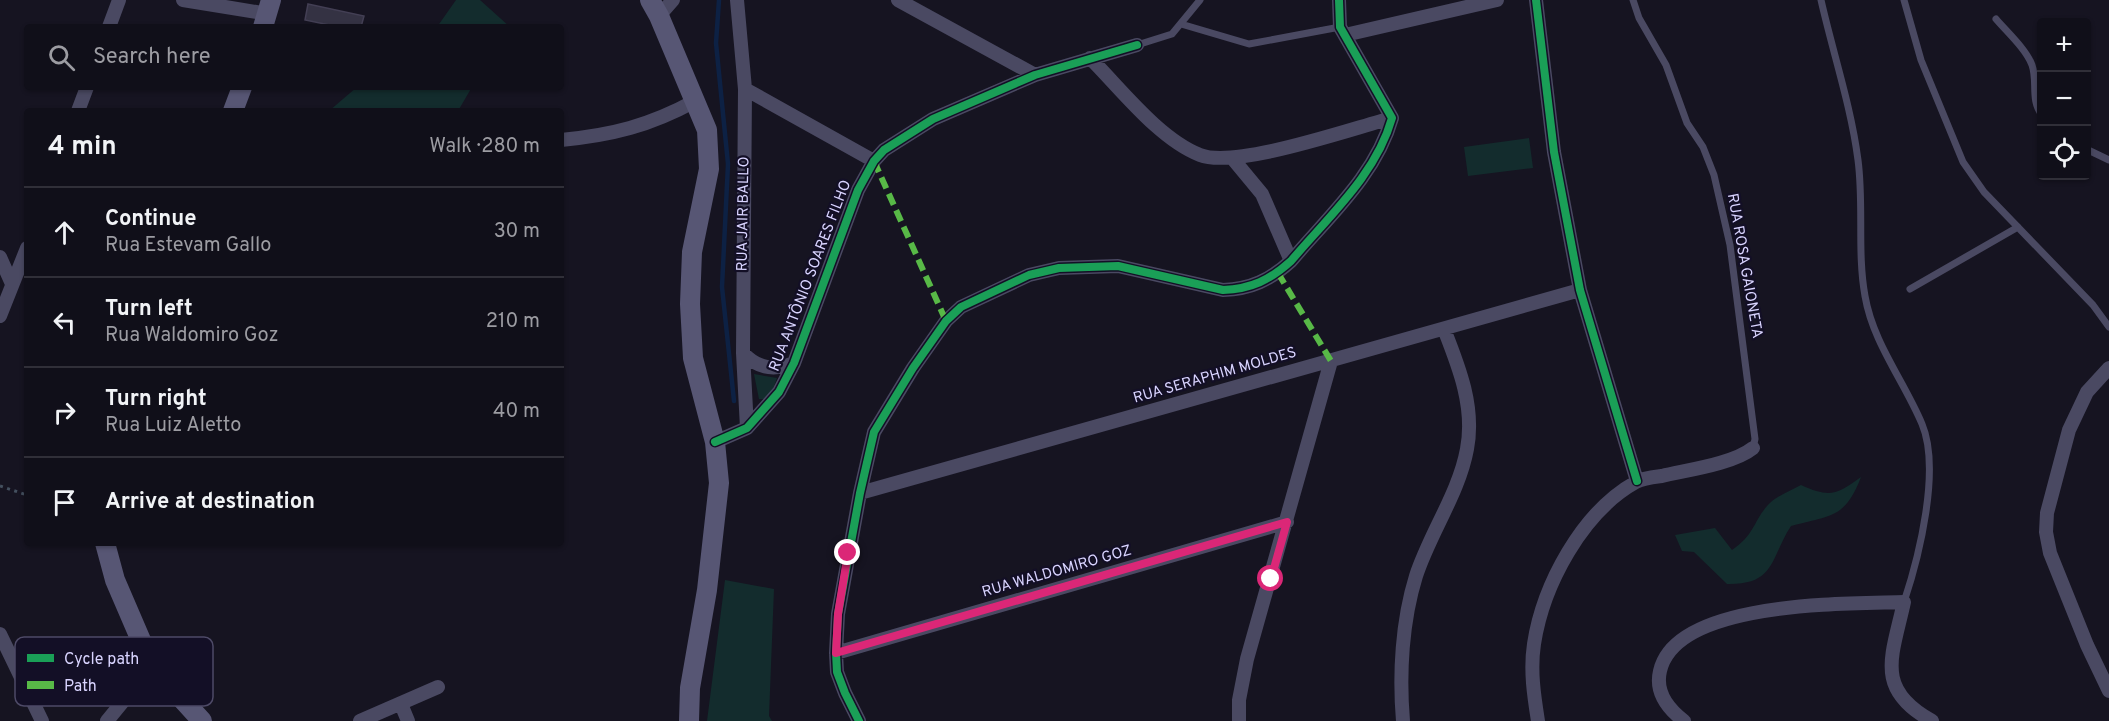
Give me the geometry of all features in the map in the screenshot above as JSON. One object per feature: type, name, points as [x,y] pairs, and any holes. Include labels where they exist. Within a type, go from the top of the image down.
[{"type":"main road","points":[[654,8],[707,130],[710,169],[692,252],[690,304],[693,358],[715,442],[719,483],[706,590],[690,688],[689,721]]},
{"type":"main road","points":[[234,108],[241,90]]},
{"type":"main road","points":[[106,546],[115,580],[140,637]]},
{"type":"main road","points":[[188,706],[202,721]]},
{"type":"street","points":[[110,24],[119,0]]},
{"type":"street","points":[[183,0],[267,14]]},
{"type":"street","points":[[654,8],[673,0]]},
{"type":"street","name":"RUA JAIR BALLO","points":[[737,0],[745,89],[743,353],[747,428]]},
{"type":"street","points":[[897,0],[1035,75]]},
{"type":"street","points":[[1339,0],[1342,31],[1392,118]]},
{"type":"street","points":[[1342,31],[1497,0]]},
{"type":"street","points":[[1536,0],[1554,152],[1580,290],[1637,481]]},
{"type":"street","name":"RUA ANTÔNIO SOARES FILHO","points":[[715,442],[747,428],[779,392],[794,363],[858,190],[874,161],[884,150],[933,119],[1035,75],[1137,45]]},
{"type":"street","points":[[1090,58],[1160,129],[1179,144],[1200,155],[1233,159],[1392,118]]},
{"type":"street","points":[[745,89],[874,161]]},
{"type":"street","points":[[79,108],[86,90]]},
{"type":"street","points":[[564,141],[609,135],[643,126],[695,101]]},
{"type":"street","points":[[859,721],[844,693],[837,672],[836,653],[838,614],[860,493],[874,432],[885,411],[935,335],[961,307],[1029,274],[1059,268],[1118,266],[1223,290],[1240,289],[1273,277],[1291,261],[1364,175],[1378,154],[1392,118]]},
{"type":"street","points":[[1233,159],[1262,194],[1291,261]]},
{"type":"street","points":[[0,256],[12,284]]},
{"type":"street","points":[[0,316],[24,257]]},
{"type":"street","name":"RUA SERAPHIM MOLDES","points":[[860,493],[1580,290]]},
{"type":"street","points":[[1403,721],[1401,686],[1407,613],[1416,575],[1457,480],[1467,448],[1467,394],[1444,329]]},
{"type":"street","points":[[743,353],[752,362],[777,369],[794,363]]},
{"type":"street","points":[[1239,721],[1239,700],[1247,659],[1331,361]]},
{"type":"street","points":[[2109,368],[2087,392],[2069,430],[2047,513],[2046,532],[2050,553],[2087,645],[2109,690]]},
{"type":"street","points":[[1538,721],[1533,687],[1534,644],[1546,601],[1559,567],[1577,538],[1593,519],[1637,481],[1719,462],[1753,448]]},
{"type":"street","name":"RUA WALDOMIRO GOZ","points":[[836,653],[1287,522]]},
{"type":"street","points":[[1684,721],[1662,699],[1658,682],[1664,657],[1690,633],[1715,621],[1760,612],[1808,606],[1904,602],[1892,665],[1893,682],[1902,701],[1932,721]]},
{"type":"street","points":[[0,634],[15,665]]},
{"type":"street","points":[[360,721],[438,687]]},
{"type":"street","points":[[401,704],[408,721]]},
{"type":"street","points":[[35,706],[42,721]]},
{"type":"street","points":[[107,721],[119,706]]},
{"type":"lane","points":[[1137,45],[1172,34],[1200,0]]},
{"type":"lane","name":"RUA ROSA GAIONETA","points":[[1633,0],[1639,18],[1666,65],[1684,116],[1703,147],[1714,175],[1730,245],[1749,386],[1755,439],[1753,448]]},
{"type":"lane","points":[[1821,0],[1858,159],[1864,296],[1888,358],[1923,425],[1929,445],[1931,467],[1919,551],[1904,602]]},
{"type":"lane","points":[[1904,0],[1921,60],[1963,162],[1984,192],[2093,305],[2109,327]]},
{"type":"lane","points":[[1996,19],[2031,62],[2036,81],[2033,93],[2037,103]]},
{"type":"lane","points":[[1181,24],[1249,44],[1342,31]]},
{"type":"lane","points":[[2091,151],[2109,160]]},
{"type":"lane","points":[[1910,289],[2018,227]]},
{"type":"path","points":[[0,486],[24,494]]},
{"type":"green space","points":[[456,0],[480,0],[507,24],[439,24]]},
{"type":"green space","points":[[354,90],[470,90],[460,108],[332,108]]},
{"type":"green space","points":[[1529,138],[1533,168],[1468,176],[1464,147]]},
{"type":"green space","points":[[754,374],[777,378],[773,389],[765,399],[759,399]]},
{"type":"green space","points":[[1861,477],[1849,501],[1835,513],[1791,526],[1770,567],[1755,580],[1727,584],[1694,552],[1682,551],[1675,535],[1715,528],[1732,550],[1751,532],[1765,508],[1782,495],[1801,485],[1819,492],[1832,493],[1845,488]]},
{"type":"green space","points":[[725,580],[774,589],[769,716],[772,721],[707,721]]},
{"type":"building","points":[[308,4],[364,16],[362,24],[324,24],[305,20]]},
{"type":"waterway","points":[[719,0],[716,43],[728,164],[722,287],[734,401]]},
{"type":"marked path","points":[[874,161],[946,321]]},
{"type":"marked path","points":[[1278,273],[1331,361]]},
{"type":"cycle path","points":[[859,721],[837,672],[838,614],[860,493],[874,432],[913,368],[946,321],[961,307],[1029,275],[1059,268],[1118,266],[1223,290],[1242,288],[1260,282],[1291,261],[1363,177],[1385,139],[1392,118],[1340,27],[1339,0]]},
{"type":"cycle path","points":[[1536,0],[1554,152],[1580,290],[1637,481]]},
{"type":"cycle path","points":[[715,442],[747,428],[779,392],[794,363],[858,190],[874,161],[884,150],[933,119],[1035,75],[1137,45]]},
{"type":"route","points":[[848,553],[838,614],[836,653],[1287,522],[1271,579]]}]
